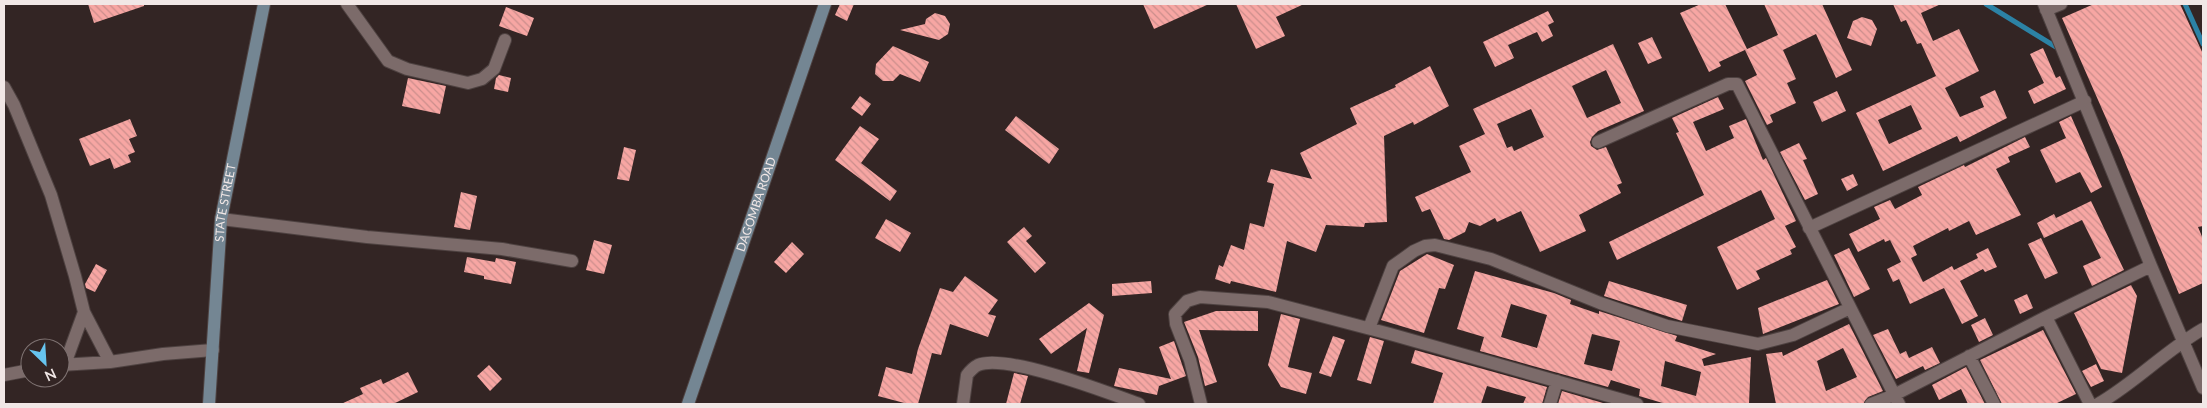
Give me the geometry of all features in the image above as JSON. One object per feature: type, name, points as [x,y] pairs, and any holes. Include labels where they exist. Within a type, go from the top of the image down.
[{"type":"street","name":"STATE STREET","points":[[209,404],[222,219],[264,4]]},
{"type":"street","points":[[347,4],[388,61],[407,70],[468,83],[482,79],[494,69],[505,40]]},
{"type":"street","name":"DAGOMBA ROAD","points":[[688,404],[824,4]]},
{"type":"street","points":[[2061,4],[2045,7],[2203,388]]},
{"type":"street","points":[[1598,142],[1728,84],[1737,84],[1896,400]]},
{"type":"street","points":[[4,87],[14,106],[51,195],[76,276],[84,312],[110,362]]},
{"type":"street","points":[[1809,228],[2085,101]]},
{"type":"street","points":[[222,219],[367,238],[502,249],[572,261]]},
{"type":"street","points":[[1368,328],[1393,266],[1424,246],[1435,245],[1491,259],[1600,303],[1667,326],[1758,344],[1793,334],[1850,308]]},
{"type":"street","points":[[1872,404],[1896,400],[1969,356],[2151,266]]},
{"type":"street","points":[[1201,404],[1190,360],[1176,324],[1176,314],[1187,301],[1200,297],[1268,302],[1368,328],[1636,404]]},
{"type":"street","points":[[70,346],[84,312]]},
{"type":"street","points":[[2046,317],[2090,404]]},
{"type":"street","points":[[2098,404],[2131,382],[2184,340],[2203,329]]},
{"type":"street","points":[[70,364],[110,362],[162,354],[213,350]]},
{"type":"street","points":[[1969,356],[1994,404]]},
{"type":"street","points":[[963,404],[967,375],[979,364],[988,363],[1018,365],[1139,404]]},
{"type":"street","points":[[4,375],[20,372]]},
{"type":"street","points":[[1550,404],[1556,381]]},
{"type":"building","points":[[88,4],[144,4],[144,6],[94,23]]},
{"type":"building","points":[[840,4],[854,4],[847,21],[835,15]]},
{"type":"building","points":[[1143,4],[1209,4],[1154,29]]},
{"type":"building","points":[[1236,4],[1304,4],[1276,17],[1285,36],[1256,49]]},
{"type":"building","points":[[1701,4],[1725,4],[1747,49],[1719,62],[1721,66],[1709,72],[1680,13]]},
{"type":"building","points":[[1764,4],[1822,4],[1852,70],[1836,78],[1816,34],[1783,50],[1796,79],[1787,83],[1796,103],[1770,115],[1773,122],[1767,125],[1745,81],[1757,75],[1745,50],[1778,35]]},
{"type":"building","points":[[1893,4],[1941,4],[1921,13],[1933,41],[1959,29],[1979,71],[1945,88],[1960,117],[1984,107],[1980,97],[1995,90],[2007,118],[1960,142],[1957,136],[1883,171],[1856,113],[1936,76],[1921,43],[1917,44],[1906,20],[1901,22]],"holes":[[[1911,105],[1922,129],[1889,144],[1878,120]]]},
{"type":"building","points":[[2094,4],[2180,4],[2203,54],[2203,226],[2198,227],[2203,239],[2203,283],[2179,294],[2120,150],[2062,18]]},
{"type":"building","points":[[506,7],[534,18],[527,36],[499,26]]},
{"type":"building","points":[[1548,11],[1554,22],[1548,25],[1553,36],[1542,42],[1537,32],[1508,45],[1514,58],[1495,67],[1483,42]]},
{"type":"building","points":[[935,13],[945,16],[950,24],[948,34],[939,40],[900,30],[925,24],[926,19]]},
{"type":"building","points":[[1862,17],[1872,20],[1877,29],[1871,46],[1847,38],[1853,21]]},
{"type":"building","points":[[1652,37],[1662,58],[1648,64],[1638,43]]},
{"type":"building","points":[[1613,44],[1644,111],[1598,131],[1590,142],[1591,146],[1597,150],[1606,147],[1622,183],[1617,185],[1621,193],[1579,215],[1586,231],[1540,252],[1521,211],[1497,222],[1495,218],[1480,226],[1469,222],[1465,232],[1449,240],[1444,239],[1430,209],[1422,212],[1415,197],[1471,172],[1459,146],[1485,134],[1473,109]],"holes":[[[1606,70],[1621,103],[1587,118],[1572,86]],[[1531,109],[1544,137],[1514,151],[1512,146],[1507,148],[1497,124]]]},
{"type":"building","points":[[893,46],[929,62],[920,82],[900,74],[893,81],[883,81],[875,74],[876,64]]},
{"type":"building","points":[[2043,48],[2056,78],[2060,76],[2066,89],[2034,104],[2028,91],[2044,83],[2030,54]]},
{"type":"building","points":[[1430,66],[1449,106],[1414,125],[1413,122],[1384,136],[1387,222],[1365,223],[1364,227],[1326,225],[1316,252],[1287,241],[1276,292],[1231,281],[1230,284],[1215,279],[1219,265],[1223,267],[1231,245],[1244,250],[1250,223],[1264,227],[1274,184],[1267,182],[1271,169],[1312,179],[1300,153],[1357,124],[1350,108],[1396,87],[1395,85]]},
{"type":"building","points":[[499,75],[511,78],[508,92],[494,89],[496,78]]},
{"type":"building","points":[[408,78],[446,86],[440,114],[402,106]]},
{"type":"building","points":[[1837,91],[1846,111],[1822,122],[1813,102]]},
{"type":"building","points":[[860,96],[871,104],[862,116],[851,108]]},
{"type":"building","points":[[1718,97],[1724,109],[1693,122],[1706,151],[1734,138],[1729,126],[1746,119],[1763,160],[1766,158],[1796,221],[1785,226],[1796,247],[1790,250],[1792,254],[1756,271],[1760,279],[1737,290],[1717,247],[1775,219],[1761,190],[1617,260],[1609,242],[1704,195],[1676,133],[1679,132],[1672,118]]},
{"type":"building","points":[[1016,116],[1059,149],[1049,164],[1005,130]]},
{"type":"building","points":[[2071,116],[2102,187],[2091,193],[2080,172],[2056,183],[2040,150],[2066,138],[2059,122]]},
{"type":"building","points":[[130,119],[137,136],[129,139],[135,152],[128,155],[131,162],[114,169],[110,158],[90,166],[79,139]]},
{"type":"building","points":[[860,126],[879,139],[861,163],[897,191],[890,201],[835,160]]},
{"type":"building","points":[[2025,137],[2030,147],[2008,157],[2010,162],[1996,169],[2021,215],[1976,235],[1969,221],[1949,231],[1948,228],[1913,246],[1917,255],[1911,258],[1923,282],[1952,266],[1954,270],[1978,258],[1976,254],[1988,248],[1997,267],[1985,272],[1983,269],[1960,281],[1978,316],[1962,324],[1944,288],[1910,304],[1899,279],[1893,282],[1887,269],[1901,262],[1890,240],[1885,242],[1884,239],[1858,252],[1849,234],[1880,219],[1874,207],[1890,200],[1895,209],[1922,195],[1918,187],[1964,165],[1965,167]]},
{"type":"building","points":[[1799,143],[1807,159],[1803,160],[1818,194],[1805,200],[1780,152]]},
{"type":"building","points":[[624,147],[636,150],[629,181],[617,179]]},
{"type":"building","points":[[1853,174],[1858,185],[1847,191],[1841,179]]},
{"type":"building","points":[[461,192],[477,196],[470,230],[454,227]]},
{"type":"building","points":[[2091,201],[2124,270],[2092,286],[2083,266],[2101,258],[2082,220],[2044,238],[2037,223],[2054,214],[2056,218]]},
{"type":"building","points":[[886,219],[911,233],[900,252],[875,238]]},
{"type":"building","points":[[1024,227],[1032,236],[1026,241],[1046,263],[1035,273],[1007,242]]},
{"type":"building","points":[[2041,238],[2058,273],[2045,279],[2028,244]]},
{"type":"building","points":[[594,240],[612,245],[604,274],[586,270]]},
{"type":"building","points":[[792,242],[804,254],[786,273],[774,262]]},
{"type":"building","points":[[1849,248],[1870,289],[1854,297],[1834,255]]},
{"type":"building","points":[[1427,254],[1454,265],[1445,289],[1439,288],[1424,333],[1381,320],[1400,271]]},
{"type":"building","points":[[467,257],[495,262],[496,258],[516,262],[511,284],[484,279],[484,276],[464,272]]},
{"type":"building","points":[[96,264],[107,270],[95,292],[86,288],[85,284]]},
{"type":"building","points":[[1475,271],[1554,293],[1571,300],[1570,304],[1599,314],[1599,311],[1677,336],[1675,341],[1716,354],[1702,359],[1704,366],[1751,357],[1749,404],[1666,404],[1639,396],[1640,389],[1611,380],[1608,387],[1480,351],[1484,337],[1457,329]],"holes":[[[1511,304],[1547,315],[1537,348],[1501,337]],[[1592,334],[1620,341],[1612,371],[1584,364]],[[1665,361],[1701,372],[1696,396],[1661,386]]]},
{"type":"building","points":[[965,276],[998,300],[988,314],[996,316],[988,337],[950,324],[941,355],[932,353],[918,404],[908,404],[878,396],[886,367],[912,374],[918,349],[940,288],[953,292]]},
{"type":"building","points":[[1827,280],[1839,304],[1763,334],[1758,308]]},
{"type":"building","points":[[1151,281],[1152,293],[1112,296],[1112,284]]},
{"type":"building","points":[[1609,281],[1687,305],[1682,321],[1604,296]]},
{"type":"building","points":[[2131,285],[2137,296],[2122,373],[2101,369],[2074,313]]},
{"type":"building","points":[[2027,294],[2033,308],[2020,314],[2014,300]]},
{"type":"building","points":[[1089,303],[1104,315],[1089,373],[1077,371],[1087,328],[1051,354],[1039,339]]},
{"type":"building","points":[[1216,311],[1258,311],[1258,331],[1199,330],[1217,382],[1205,386],[1198,357],[1184,322]]},
{"type":"building","points":[[1281,314],[1300,319],[1288,367],[1312,373],[1306,394],[1281,387],[1268,365]]},
{"type":"building","points":[[1985,318],[1993,335],[1979,342],[1971,325]]},
{"type":"building","points":[[1849,324],[1883,391],[1868,397],[1863,404],[1776,404],[1766,354],[1782,352],[1783,356]],"holes":[[[1843,348],[1857,377],[1826,391],[1817,361]]]},
{"type":"building","points":[[1888,329],[1900,354],[1906,351],[1909,358],[1932,347],[1940,363],[1925,370],[1923,366],[1896,379],[1873,335]]},
{"type":"building","points":[[2043,330],[2076,394],[2055,404],[2002,404],[1980,360]]},
{"type":"building","points":[[1333,336],[1345,340],[1331,377],[1319,373]]},
{"type":"building","points":[[1370,337],[1384,341],[1371,384],[1357,380]]},
{"type":"building","points":[[1174,341],[1186,376],[1159,386],[1157,395],[1114,386],[1119,368],[1171,379],[1159,347]]},
{"type":"building","points":[[1415,350],[1547,387],[1542,404],[1523,404],[1526,397],[1487,386],[1481,404],[1433,404],[1443,373],[1411,363]]},
{"type":"building","points":[[2096,364],[2104,381],[2091,387],[2082,371]]},
{"type":"building","points":[[489,365],[502,379],[490,391],[477,376]]},
{"type":"building","points":[[1966,367],[1985,404],[1968,404],[1961,389],[1939,400],[1932,385]]},
{"type":"building","points":[[408,372],[418,392],[393,404],[341,404],[363,394],[360,388],[381,379],[383,384]]},
{"type":"building","points":[[1014,373],[1028,376],[1020,404],[1006,404]]},
{"type":"building","points":[[1562,391],[1603,403],[1558,404]]},
{"type":"waterway","points":[[1986,4],[2056,47]]},
{"type":"waterway","points":[[2185,4],[2203,44]]}]
